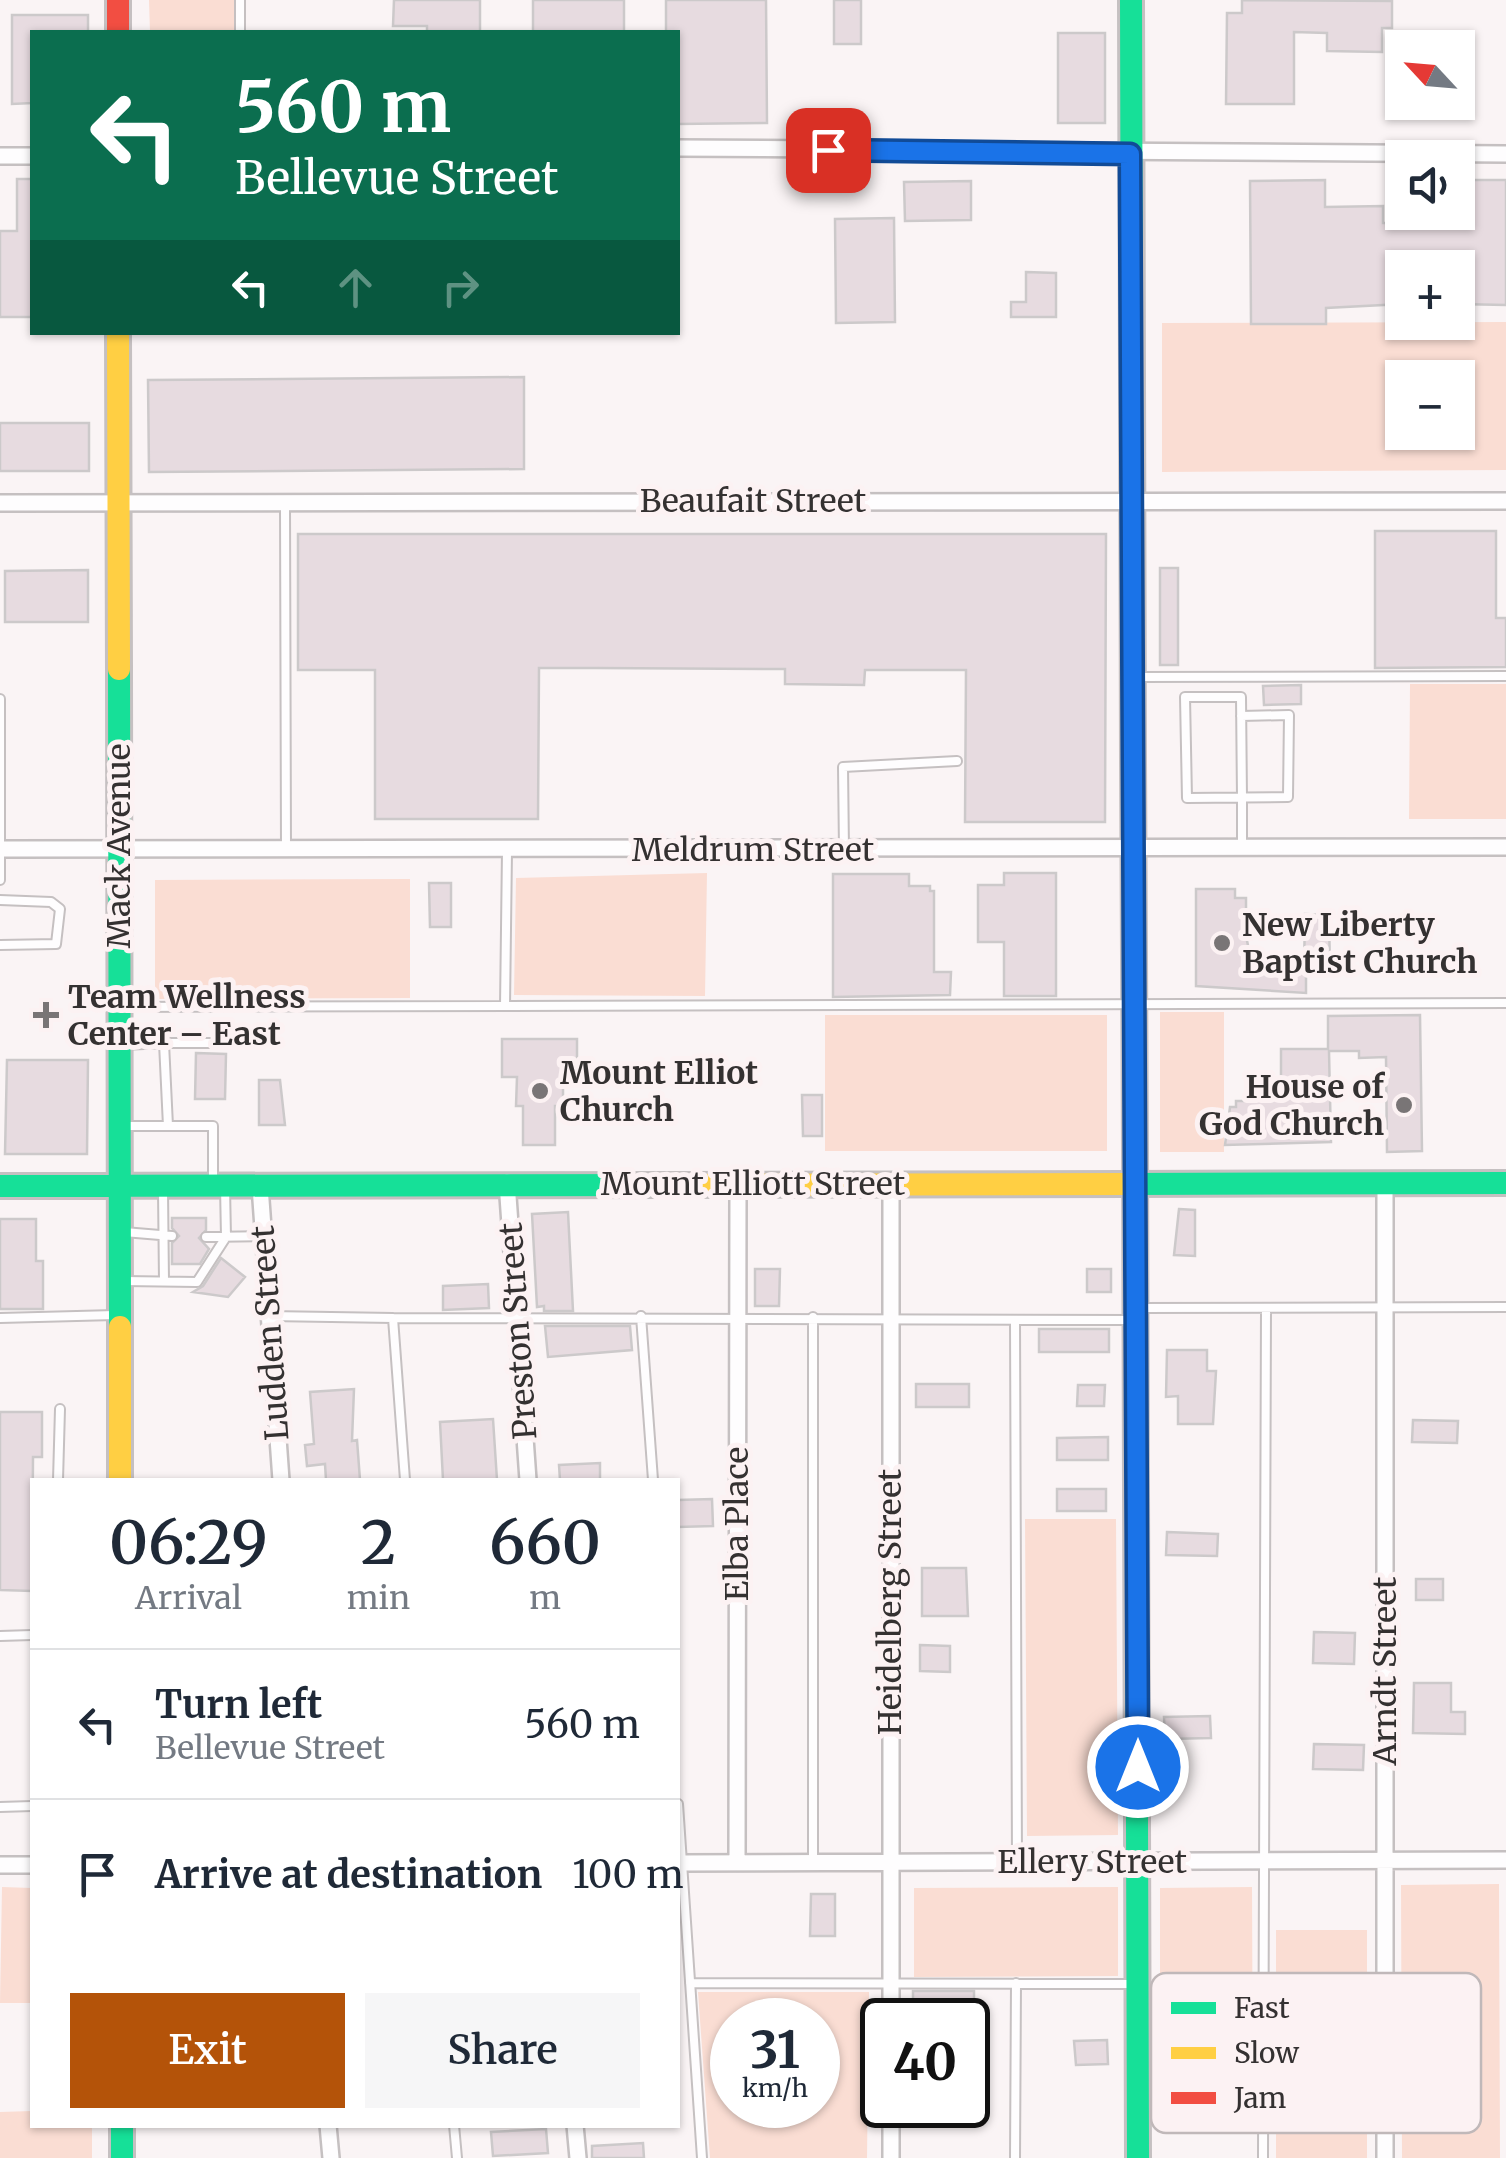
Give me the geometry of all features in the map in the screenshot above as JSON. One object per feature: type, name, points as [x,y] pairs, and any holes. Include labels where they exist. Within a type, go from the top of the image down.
[{"type":"main road","points":[[118,0],[118,30]]},
{"type":"main road","points":[[1131,0],[1138,2158]]},
{"type":"main road","name":"Mack Avenue","points":[[118,335],[120,1478]]},
{"type":"main road","name":"Mount Elliott Street","points":[[0,1186],[1506,1183]]},
{"type":"main road","points":[[122,2128],[122,2158]]},
{"type":"street","points":[[680,148],[1506,154]]},
{"type":"street","points":[[0,156],[30,156]]},
{"type":"street","name":"Beaufait Street","points":[[0,503],[1506,501]]},
{"type":"street","name":"Meldrum Street","points":[[1,850],[1506,847]]},
{"type":"street","name":"Preston Street","points":[[507,1182],[528,1478]]},
{"type":"street","name":"Heidelberg Street","points":[[891,1184],[891,1998]]},
{"type":"street","name":"Arndt Street","points":[[1384,1973],[1385,1184]]},
{"type":"street","name":"Elba Place","points":[[737,1864],[738,1185]]},
{"type":"street","name":"Ludden Street","points":[[260,1186],[281,1478]]},
{"type":"street","name":"Ellery Street","points":[[680,1864],[1506,1860]]},
{"type":"street","points":[[0,1865],[30,1865]]},
{"type":"street","points":[[328,2128],[331,2158]]},
{"type":"street","points":[[575,2128],[578,2158]]},
{"type":"street","points":[[891,2128],[891,2158]]},
{"type":"lane","points":[[240,0],[240,30]]},
{"type":"lane","points":[[285,502],[286,850]]},
{"type":"lane","points":[[1134,676],[1506,676]]},
{"type":"lane","points":[[1241,716],[1289,714],[1288,797],[1242,798],[1187,798],[1186,697],[1241,698],[1241,716],[1242,798],[1242,846]]},
{"type":"lane","points":[[0,699],[0,880]]},
{"type":"lane","points":[[844,850],[842,767],[956,760]]},
{"type":"lane","points":[[505,1006],[507,850]]},
{"type":"lane","points":[[0,900],[52,902],[60,909],[60,924],[59,939],[51,946],[0,945]]},
{"type":"lane","points":[[120,1007],[1506,1003]]},
{"type":"lane","points":[[120,1045],[218,1042]]},
{"type":"lane","points":[[164,1044],[168,1126]]},
{"type":"lane","points":[[120,1126],[213,1126],[226,1237],[197,1282],[120,1281]]},
{"type":"lane","points":[[164,1186],[168,1236],[164,1282]]},
{"type":"lane","points":[[119,1231],[168,1236]]},
{"type":"lane","points":[[206,1237],[264,1236]]},
{"type":"lane","points":[[1261,1973],[1266,1308]]},
{"type":"lane","points":[[269,1316],[517,1319],[891,1316],[1015,1321],[1266,1308],[1506,1308]]},
{"type":"lane","points":[[0,1318],[120,1315]]},
{"type":"lane","points":[[641,1316],[653,1478]]},
{"type":"lane","points":[[812,1317],[813,1863]]},
{"type":"lane","points":[[393,1318],[405,1478]]},
{"type":"lane","points":[[1015,1321],[1017,1863]]},
{"type":"lane","points":[[58,1478],[60,1409]]},
{"type":"lane","points":[[0,1636],[30,1636]]},
{"type":"lane","points":[[0,1807],[30,1806]]},
{"type":"lane","points":[[680,1864],[702,2158]]},
{"type":"lane","points":[[690,1983],[1138,1984]]},
{"type":"lane","points":[[1016,1983],[1016,2158]]},
{"type":"lane","points":[[454,2128],[456,2158]]},
{"type":"lane","points":[[1262,2133],[1262,2158]]},
{"type":"shaded area","points":[[149,0],[235,0],[236,30],[150,30]]},
{"type":"shaded area","points":[[1385,322],[1385,340],[1475,340],[1475,322],[1506,322],[1506,470],[1162,472],[1162,323]]},
{"type":"shaded area","points":[[1410,684],[1506,684],[1506,819],[1409,819]]},
{"type":"shaded area","points":[[707,873],[705,996],[514,995],[516,878]]},
{"type":"shaded area","points":[[410,879],[410,998],[155,999],[155,880]]},
{"type":"shaded area","points":[[1160,1012],[1224,1012],[1224,1152],[1160,1152]]},
{"type":"shaded area","points":[[825,1015],[1107,1015],[1107,1151],[825,1151]]},
{"type":"shaded area","points":[[1025,1519],[1116,1519],[1118,1835],[1027,1836]]},
{"type":"shaded area","points":[[1499,1884],[1500,2158],[1402,2158],[1402,2133],[1481,2133],[1481,1973],[1401,1973],[1401,1885]]},
{"type":"shaded area","points":[[2,1887],[30,1888],[30,2003],[0,2003]]},
{"type":"shaded area","points":[[1118,1887],[1118,1976],[914,1977],[914,1888]]},
{"type":"shaded area","points":[[1252,1887],[1252,1973],[1160,1973],[1160,1888]]},
{"type":"shaded area","points":[[1276,1930],[1367,1930],[1367,1973],[1276,1973]]},
{"type":"shaded area","points":[[698,1992],[869,1992],[869,1998],[860,1998],[860,2128],[867,2128],[867,2158],[710,2158]]},
{"type":"shaded area","points":[[30,2111],[30,2128],[92,2128],[92,2158],[0,2158],[0,2112]]},
{"type":"shaded area","points":[[1276,2133],[1367,2133],[1367,2158],[1276,2158]]},
{"type":"building","points":[[394,0],[480,0],[480,30],[393,26]]},
{"type":"building","points":[[533,0],[624,0],[624,30],[533,30]]},
{"type":"building","points":[[666,0],[766,0],[767,123],[680,124],[680,30],[666,30]]},
{"type":"building","points":[[834,0],[861,0],[861,44],[834,44]]},
{"type":"building","points":[[1242,0],[1392,1],[1392,28],[1382,28],[1382,52],[1327,51],[1327,33],[1294,32],[1294,104],[1226,104],[1227,13],[1242,13]]},
{"type":"building","points":[[12,15],[88,15],[88,30],[30,30],[30,103],[12,104]]},
{"type":"building","points":[[1058,33],[1105,33],[1105,123],[1058,123]]},
{"type":"building","points":[[17,179],[30,179],[30,317],[0,317],[0,231],[17,231]]},
{"type":"building","points":[[1325,180],[1325,207],[1383,206],[1385,230],[1475,230],[1475,180],[1506,180],[1506,305],[1475,304],[1475,250],[1385,250],[1385,305],[1326,308],[1326,324],[1251,324],[1250,181]]},
{"type":"building","points":[[971,181],[971,220],[905,221],[904,182]]},
{"type":"building","points":[[894,218],[895,322],[836,323],[835,219]]},
{"type":"building","points":[[1026,272],[1056,273],[1056,317],[1011,317],[1011,302],[1026,302]]},
{"type":"building","points":[[524,377],[524,469],[149,472],[148,380]]},
{"type":"building","points":[[0,423],[89,423],[89,471],[0,471]]},
{"type":"building","points":[[1375,531],[1496,531],[1496,618],[1506,618],[1506,667],[1375,668]]},
{"type":"building","points":[[298,534],[1106,534],[1105,822],[965,822],[966,670],[865,670],[864,685],[785,684],[785,669],[596,668],[539,668],[538,819],[375,819],[375,670],[298,670]]},
{"type":"building","points":[[1160,568],[1178,568],[1178,665],[1160,665]]},
{"type":"building","points":[[88,570],[88,622],[5,622],[5,571]]},
{"type":"building","points":[[1301,685],[1301,704],[1264,705],[1263,686]]},
{"type":"building","points":[[1004,873],[1056,873],[1056,996],[1004,996],[1004,942],[978,942],[978,885],[1004,885]]},
{"type":"building","points":[[833,874],[909,874],[909,886],[930,886],[930,891],[934,891],[934,972],[951,972],[950,995],[833,997]]},
{"type":"building","points":[[429,883],[451,883],[451,927],[430,927]]},
{"type":"building","name":"New Liberty Baptist Church","points":[[1196,889],[1235,889],[1235,898],[1246,898],[1246,936],[1249,950],[1256,950],[1256,969],[1304,969],[1305,914],[1329,915],[1330,971],[1306,975],[1306,993],[1196,986]]},
{"type":"building","points":[[1420,1015],[1422,1151],[1387,1152],[1386,1057],[1359,1058],[1359,1051],[1329,1051],[1331,1142],[1225,1145],[1230,1107],[1236,1107],[1236,1101],[1254,1101],[1254,1084],[1281,1084],[1281,1049],[1328,1049],[1328,1016]]},
{"type":"building","name":"Mount Elliot Church","points":[[502,1039],[577,1039],[577,1076],[563,1076],[563,1106],[555,1106],[555,1145],[523,1145],[523,1106],[516,1106],[517,1077],[502,1077]]},
{"type":"building","points":[[196,1053],[226,1054],[225,1099],[195,1099]]},
{"type":"building","points":[[7,1060],[88,1060],[87,1154],[5,1154]]},
{"type":"building","points":[[259,1080],[280,1080],[285,1125],[259,1125]]},
{"type":"building","points":[[802,1095],[822,1095],[822,1136],[803,1136]]},
{"type":"building","points":[[1179,1209],[1195,1210],[1195,1256],[1174,1255]]},
{"type":"building","points":[[568,1212],[573,1311],[544,1311],[544,1306],[537,1307],[532,1214]]},
{"type":"building","points":[[172,1218],[206,1218],[206,1230],[199,1238],[209,1249],[200,1264],[172,1264],[172,1243],[179,1236],[172,1228]]},
{"type":"building","points":[[0,1219],[36,1219],[36,1261],[43,1261],[43,1309],[0,1309]]},
{"type":"building","points":[[221,1258],[245,1277],[228,1297],[193,1292],[203,1286]]},
{"type":"building","points":[[755,1269],[780,1269],[779,1306],[755,1306]]},
{"type":"building","points":[[1087,1269],[1111,1269],[1111,1292],[1087,1292]]},
{"type":"building","points":[[488,1284],[489,1308],[443,1310],[443,1286]]},
{"type":"building","points":[[545,1326],[630,1326],[632,1350],[548,1357]]},
{"type":"building","points":[[1039,1329],[1109,1329],[1109,1352],[1039,1352]]},
{"type":"building","points":[[1167,1350],[1207,1350],[1207,1371],[1216,1371],[1213,1424],[1178,1424],[1178,1396],[1166,1397]]},
{"type":"building","points":[[916,1384],[969,1384],[969,1407],[916,1407]]},
{"type":"building","points":[[1078,1385],[1105,1385],[1104,1406],[1077,1406]]},
{"type":"building","points":[[354,1389],[352,1441],[357,1440],[360,1478],[326,1478],[325,1464],[307,1466],[305,1445],[314,1444],[310,1392]]},
{"type":"building","points":[[0,1412],[42,1412],[42,1457],[33,1457],[30,1478],[30,1591],[0,1590]]},
{"type":"building","points":[[493,1419],[497,1478],[443,1478],[440,1422]]},
{"type":"building","points":[[1413,1420],[1458,1421],[1457,1443],[1412,1442]]},
{"type":"building","points":[[1108,1437],[1108,1460],[1057,1460],[1057,1438]]},
{"type":"building","points":[[600,1463],[600,1478],[560,1478],[559,1465]]},
{"type":"building","points":[[1057,1489],[1106,1489],[1106,1511],[1057,1511]]},
{"type":"building","points":[[712,1499],[713,1526],[680,1527],[680,1500]]},
{"type":"building","points":[[1167,1532],[1218,1534],[1217,1556],[1166,1555]]},
{"type":"building","points":[[922,1568],[966,1568],[968,1616],[922,1616]]},
{"type":"building","points":[[1416,1579],[1443,1579],[1443,1600],[1416,1600]]},
{"type":"building","points":[[1314,1632],[1355,1633],[1354,1664],[1313,1663]]},
{"type":"building","points":[[920,1645],[950,1646],[950,1672],[920,1671]]},
{"type":"building","points":[[1414,1683],[1451,1683],[1451,1712],[1465,1712],[1465,1734],[1413,1733]]},
{"type":"building","points":[[1210,1716],[1211,1738],[1165,1739],[1164,1717]]},
{"type":"building","points":[[1314,1744],[1364,1745],[1363,1770],[1313,1769]]},
{"type":"building","points":[[811,1894],[835,1894],[835,1936],[810,1936]]},
{"type":"building","points":[[913,1991],[974,1991],[974,1998],[913,1998]]},
{"type":"building","points":[[1107,2040],[1108,2064],[1076,2065],[1074,2041]]},
{"type":"building","points":[[546,2129],[548,2153],[493,2156],[491,2132]]},
{"type":"building","points":[[643,2143],[644,2158],[592,2158],[592,2146]]},
{"type":"traffic: fast","points":[[1131,0],[1133,760]]},
{"type":"traffic: fast","points":[[119,669],[120,1327]]},
{"type":"traffic: fast","points":[[1135,1152],[1138,2158]]},
{"type":"traffic: fast","points":[[1127,1184],[1506,1183]]},
{"type":"traffic: fast","points":[[0,1186],[682,1185]]},
{"type":"traffic: fast","points":[[122,2128],[122,2158]]},
{"type":"traffic: slow","points":[[118,335],[119,669]]},
{"type":"traffic: slow","points":[[1133,760],[1135,1152]]},
{"type":"traffic: slow","points":[[682,1185],[1127,1184]]},
{"type":"traffic: slow","points":[[120,1327],[120,1478]]},
{"type":"traffic: jam","points":[[118,0],[118,30]]},
{"type":"place","name":"New Liberty Baptist Church","points":[[1222,943]]},
{"type":"place","name":"Team Wellness Center – East","points":[[46,1015]]},
{"type":"place","name":"Mount Elliot Church","points":[[540,1091]]},
{"type":"place","name":"House of God Church","points":[[1404,1105]]},
{"type":"route","points":[[828,150],[1130,154],[1138,1767]]}]
